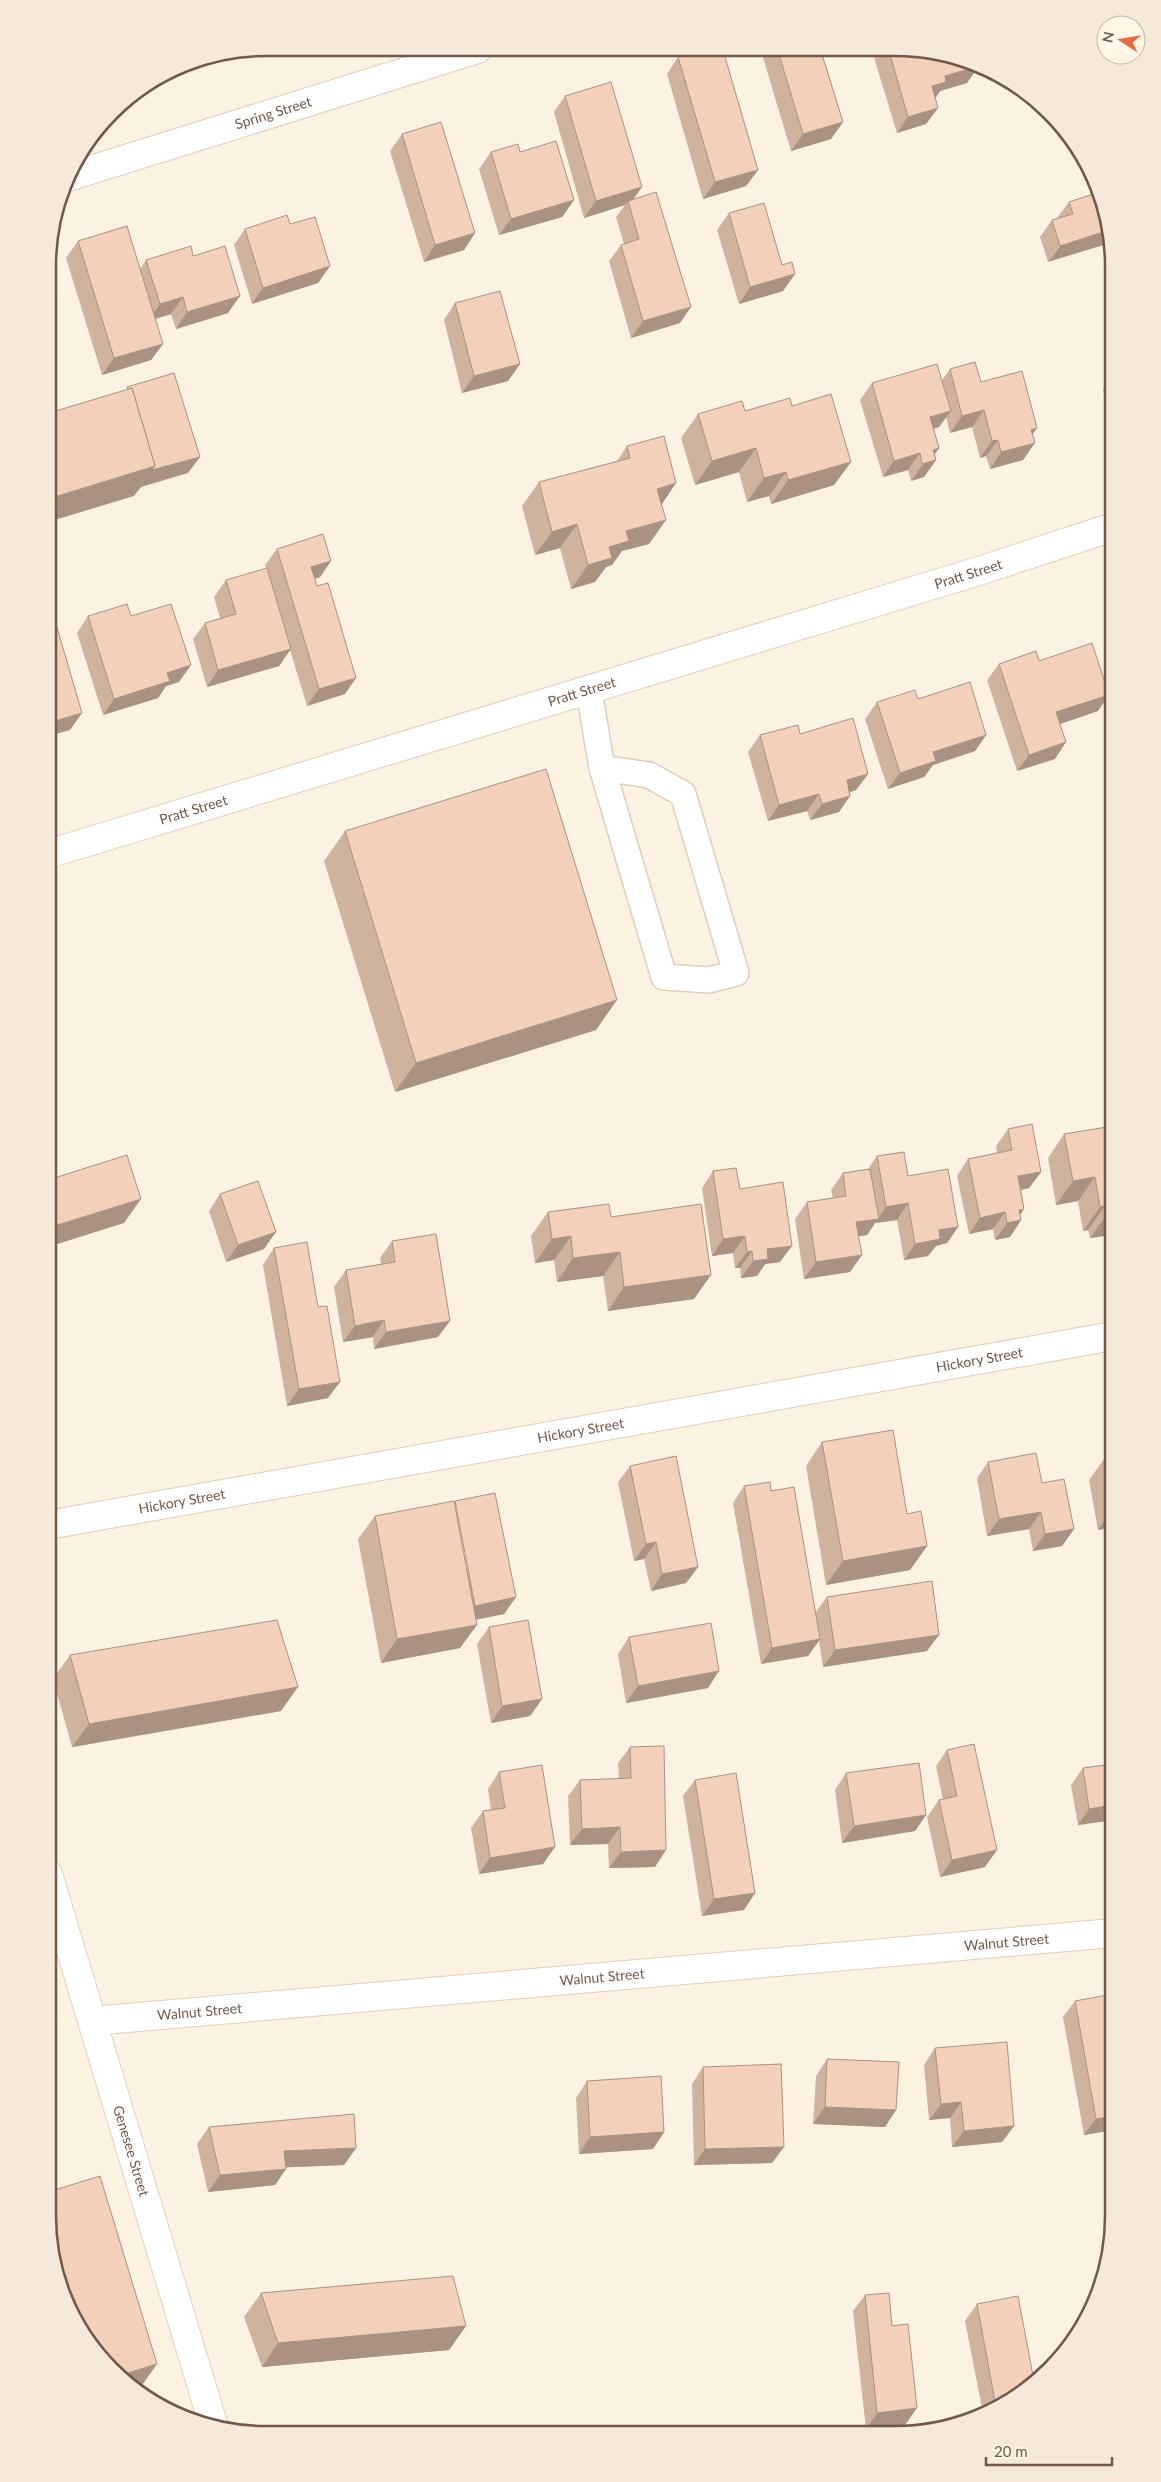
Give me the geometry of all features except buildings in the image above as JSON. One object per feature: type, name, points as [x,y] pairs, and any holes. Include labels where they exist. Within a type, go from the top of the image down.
[{"type":"street","name":"Spring Street","points":[[78,174],[456,56]]},
{"type":"street","name":"Pratt Street","points":[[56,852],[589,691],[982,570],[1105,530]]},
{"type":"street","name":"Hickory Street","points":[[56,1524],[1105,1337]]},
{"type":"street","name":"Genesee Street","points":[[56,1901],[212,2419]]},
{"type":"street","name":"Walnut Street","points":[[92,2021],[1105,1934]]},
{"type":"lane","points":[[589,691],[602,768],[664,977],[709,980],[736,973],[682,794],[649,775],[602,768]]}]
